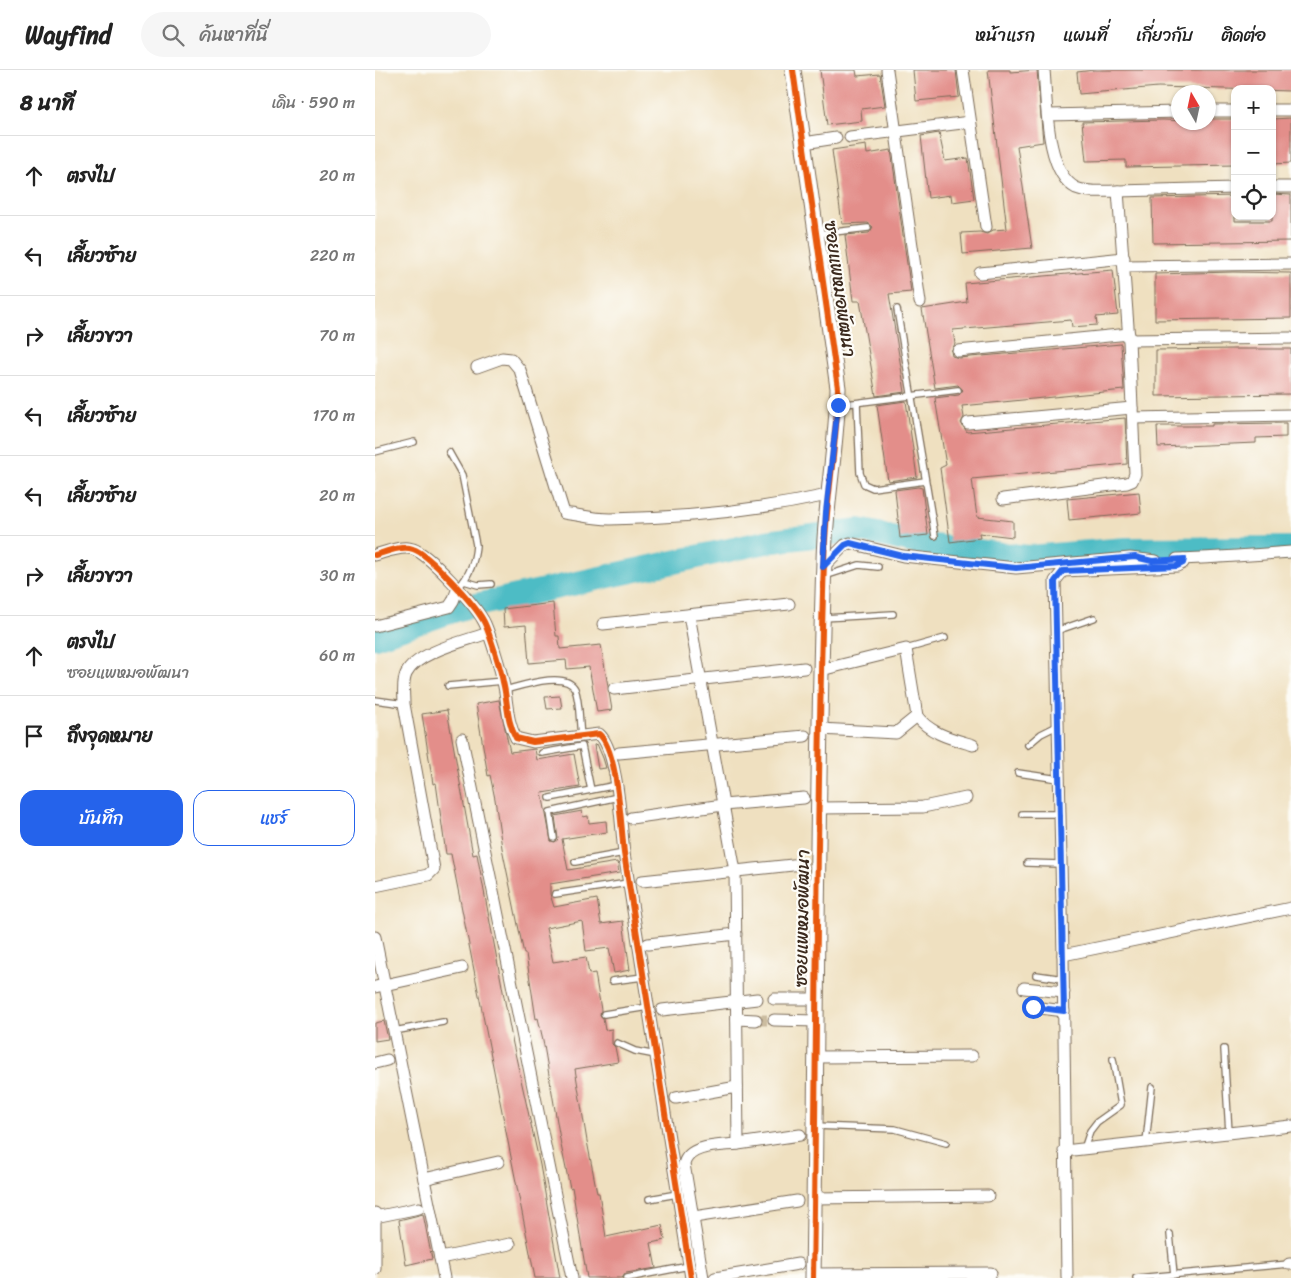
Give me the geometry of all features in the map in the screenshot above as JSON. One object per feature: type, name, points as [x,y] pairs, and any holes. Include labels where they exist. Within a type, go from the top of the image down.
[{"type":"street","name":"ซอยแพหมอพัฒนา","points":[[793,70],[805,143],[838,388],[838,405],[826,512],[823,567],[819,728],[813,1276]]},
{"type":"street","points":[[887,70],[920,302]]},
{"type":"street","points":[[963,70],[986,227]]},
{"type":"street","points":[[1044,70],[1057,164],[1069,184],[1079,189],[1118,191],[1231,188]]},
{"type":"street","points":[[1276,110],[1291,110]]},
{"type":"street","points":[[1216,112],[1231,111]]},
{"type":"street","points":[[1049,115],[1171,112]]},
{"type":"street","points":[[850,137],[970,122]]},
{"type":"street","points":[[805,143],[836,138]]},
{"type":"street","points":[[1276,187],[1291,187]]},
{"type":"street","points":[[1003,499],[1132,481],[1135,474],[1129,337],[1118,191]]},
{"type":"street","points":[[979,273],[1124,262],[1291,264]]},
{"type":"street","points":[[959,350],[1129,337],[1291,338]]},
{"type":"street","points":[[477,366],[502,358],[511,359],[520,370],[565,513],[609,519],[669,515],[772,506],[828,495]]},
{"type":"street","points":[[968,423],[1133,413],[1291,415]]},
{"type":"street","points":[[823,567],[845,545],[850,543],[903,556],[1016,568],[1135,557],[1152,561],[1225,559],[1243,555],[1291,552]]},
{"type":"street","points":[[375,554],[405,548],[413,549],[422,554],[461,587],[484,620],[504,686],[510,728],[515,738],[533,742],[599,734],[603,737],[617,784],[623,853],[690,1272]]},
{"type":"street","points":[[1067,1278],[1064,992],[1055,581],[1063,571],[1177,566],[1183,563],[1184,559]]},
{"type":"street","points":[[375,626],[449,607],[461,587]]},
{"type":"street","points":[[603,624],[789,604]]},
{"type":"street","points":[[689,615],[735,871],[738,1144]]},
{"type":"street","points":[[375,886],[428,875],[434,869],[404,704],[403,686],[406,674],[413,664],[428,655],[488,633]]},
{"type":"street","points":[[821,670],[906,649],[917,716],[924,725],[939,733],[973,745]]},
{"type":"street","points":[[614,689],[803,668]]},
{"type":"street","points":[[819,728],[896,733],[917,716]]},
{"type":"street","points":[[619,754],[805,736]]},
{"type":"street","points":[[462,739],[572,1278]]},
{"type":"street","points":[[631,818],[723,805],[804,798]]},
{"type":"street","points":[[819,808],[923,807],[967,798]]},
{"type":"street","points":[[642,880],[802,864]]},
{"type":"street","points":[[1063,955],[1291,908]]},
{"type":"street","points":[[648,944],[736,934]]},
{"type":"street","points":[[375,937],[380,986],[394,1031],[444,1278]]},
{"type":"street","points":[[380,986],[461,968]]},
{"type":"street","points":[[1024,988],[1064,992]]},
{"type":"street","points":[[662,1010],[757,999]]},
{"type":"street","points":[[774,999],[817,999]]},
{"type":"street","points":[[1033,1007],[1064,1011]]},
{"type":"street","points":[[737,1020],[756,1020]]},
{"type":"street","points":[[774,1020],[817,1021]]},
{"type":"street","points":[[816,1057],[972,1056]]},
{"type":"street","points":[[676,1098],[737,1087]]},
{"type":"street","points":[[1065,1151],[1291,1126]]},
{"type":"street","points":[[703,1278],[684,1164],[685,1158],[695,1150],[800,1135]]},
{"type":"street","points":[[424,1180],[498,1162]]},
{"type":"street","points":[[814,1198],[988,1196]]},
{"type":"street","points":[[693,1217],[797,1201]]},
{"type":"street","points":[[375,1269],[375,1215],[419,1208]]},
{"type":"street","points":[[440,1258],[510,1244]]},
{"type":"street","points":[[715,1278],[797,1264]]},
{"type":"street","points":[[813,1276],[991,1274]]},
{"type":"lane","points":[[817,234],[868,228]]},
{"type":"lane","points":[[897,309],[935,536]]},
{"type":"lane","points":[[838,405],[958,390]]},
{"type":"lane","points":[[857,402],[860,473],[864,484],[873,488],[925,481]]},
{"type":"lane","points":[[375,452],[414,442]]},
{"type":"lane","points":[[449,452],[462,475],[476,545],[475,557],[461,587]]},
{"type":"lane","points":[[823,567],[859,565],[878,567]]},
{"type":"lane","points":[[461,587],[491,584]]},
{"type":"lane","points":[[822,618],[893,614]]},
{"type":"lane","points":[[1056,631],[1094,618]]},
{"type":"lane","points":[[906,649],[945,638]]},
{"type":"lane","points":[[448,686],[504,686],[563,679],[571,683],[576,691],[581,736]]},
{"type":"lane","points":[[375,700],[404,704]]},
{"type":"lane","points":[[1028,745],[1041,734],[1059,725]]},
{"type":"lane","points":[[542,753],[582,746],[591,790]]},
{"type":"lane","points":[[1018,773],[1059,779]]},
{"type":"lane","points":[[550,798],[617,784]]},
{"type":"lane","points":[[554,838],[550,812],[618,797]]},
{"type":"lane","points":[[1022,814],[1059,814]]},
{"type":"lane","points":[[575,862],[623,853]]},
{"type":"lane","points":[[1027,863],[1060,864]]},
{"type":"lane","points":[[555,894],[628,883]]},
{"type":"lane","points":[[1036,975],[1063,979]]},
{"type":"lane","points":[[612,981],[643,977]]},
{"type":"lane","points":[[604,1014],[648,1007]]},
{"type":"lane","points":[[394,1031],[443,1022]]},
{"type":"lane","points":[[617,1042],[635,1051],[655,1055]]},
{"type":"lane","points":[[1224,1049],[1229,1133]]},
{"type":"lane","points":[[1084,1149],[1090,1131],[1097,1122],[1121,1105],[1113,1059]]},
{"type":"lane","points":[[1146,1142],[1152,1087]]},
{"type":"lane","points":[[815,1126],[895,1129],[946,1143]]},
{"type":"lane","points":[[649,1199],[677,1194]]},
{"type":"lane","points":[[1171,1234],[1174,1275]]},
{"type":"lane","points":[[1136,1278],[1290,1264]]},
{"type":"lane","points":[[627,1278],[690,1272]]},
{"type":"building","points":[[820,70],[856,70],[857,76],[880,74],[885,106],[861,109],[862,121],[827,125]]},
{"type":"building","points":[[913,70],[956,70],[959,97],[916,101]]},
{"type":"building","points":[[988,70],[1010,70],[1010,72],[1037,70],[1043,142],[1017,146],[1032,248],[963,254],[961,233],[980,232],[987,234],[993,230],[1007,229]]},
{"type":"building","points":[[1094,70],[1291,70],[1291,91],[1276,91],[1276,85],[1231,85],[1231,89],[1216,89],[1216,85],[1171,85],[1171,87],[1079,94],[1077,72]]},
{"type":"building","points":[[1291,118],[1291,163],[1276,164],[1276,119]]},
{"type":"building","points":[[1216,119],[1231,119],[1231,165],[1126,167],[1126,160],[1086,161],[1082,122],[1171,120],[1171,130],[1216,130]]},
{"type":"building","points":[[939,133],[945,161],[968,158],[974,199],[952,202],[951,195],[928,198],[921,136]]},
{"type":"building","points":[[866,145],[867,154],[891,150],[911,292],[889,294],[905,392],[876,396],[860,301],[853,301],[845,235],[869,233],[873,227],[868,223],[842,224],[832,150]]},
{"type":"building","points":[[1276,194],[1291,195],[1291,241],[1153,243],[1152,198],[1231,196],[1231,220],[1276,220]]},
{"type":"building","points":[[1113,270],[1118,315],[1096,317],[1097,325],[1072,327],[1071,320],[953,330],[955,344],[951,351],[952,356],[959,358],[1121,344],[1124,390],[962,406],[964,417],[961,423],[967,432],[1125,418],[1127,464],[972,479],[977,517],[1013,521],[1013,537],[979,533],[980,538],[950,542],[940,468],[946,465],[935,398],[959,395],[963,390],[958,385],[935,388],[922,309],[967,302],[965,283]]},
{"type":"building","points":[[1291,273],[1291,318],[1155,320],[1155,274]]},
{"type":"building","points":[[1291,349],[1291,394],[1156,396],[1156,350]]},
{"type":"building","points":[[906,401],[917,477],[888,481],[877,405]]},
{"type":"building","points":[[1286,423],[1286,437],[1256,438],[1256,443],[1158,447],[1157,426]]},
{"type":"building","points":[[922,488],[928,535],[900,538],[895,490]]},
{"type":"building","points":[[1139,492],[1141,513],[1069,520],[1067,499]]},
{"type":"building","points":[[553,603],[556,636],[559,636],[560,649],[601,645],[612,710],[597,712],[589,667],[567,669],[566,660],[529,663],[526,625],[504,627],[503,609]]},
{"type":"building","points":[[560,696],[562,708],[547,709],[545,697]]},
{"type":"building","points":[[499,700],[510,752],[535,749],[537,760],[574,754],[580,787],[542,793],[551,841],[555,842],[558,839],[555,816],[582,811],[583,817],[588,816],[589,823],[606,821],[607,832],[562,839],[568,870],[617,862],[619,873],[550,884],[550,894],[554,907],[597,899],[601,924],[623,921],[630,970],[614,973],[609,948],[586,951],[582,921],[546,928],[553,962],[586,957],[589,974],[595,973],[601,1010],[600,1015],[603,1018],[605,1030],[612,1029],[612,1044],[615,1047],[618,1062],[575,1069],[606,1237],[662,1225],[665,1240],[651,1243],[656,1268],[626,1273],[622,1278],[587,1278],[572,1187],[570,1188],[561,1145],[543,1040],[538,1018],[536,1019],[526,954],[524,954],[502,848],[495,799],[490,775],[488,776],[476,704]]},
{"type":"building","points":[[447,710],[473,855],[477,854],[513,1044],[540,1165],[560,1278],[535,1278],[451,854],[446,854],[436,783],[433,784],[422,714]]},
{"type":"building","points":[[597,744],[606,768],[598,769],[594,745]]},
{"type":"building","points":[[384,1021],[388,1039],[375,1041],[375,1023]]},
{"type":"building","points":[[423,1214],[432,1259],[406,1265],[399,1220]]},
{"type":"waterway","points":[[375,637],[462,608],[766,542],[859,530],[933,546],[1028,557],[1126,549],[1291,548]]},
{"type":"tunnel","points":[[756,1020],[774,1020]]},
{"type":"cycle path","points":[[793,70],[838,388],[836,431],[826,518],[821,651],[813,1278]]},
{"type":"cycle path","points":[[375,555],[394,549],[413,549],[429,560],[451,580],[478,613],[485,624],[497,659],[505,689],[510,724],[516,738],[533,742],[599,734],[611,756],[618,790],[624,853],[691,1278]]},
{"type":"route","points":[[838,405],[826,512],[823,567],[847,543],[903,556],[1016,568],[1135,557],[1152,561],[1184,559],[1181,565],[1177,566],[1063,571],[1055,581],[1064,1011],[1033,1007]]}]
